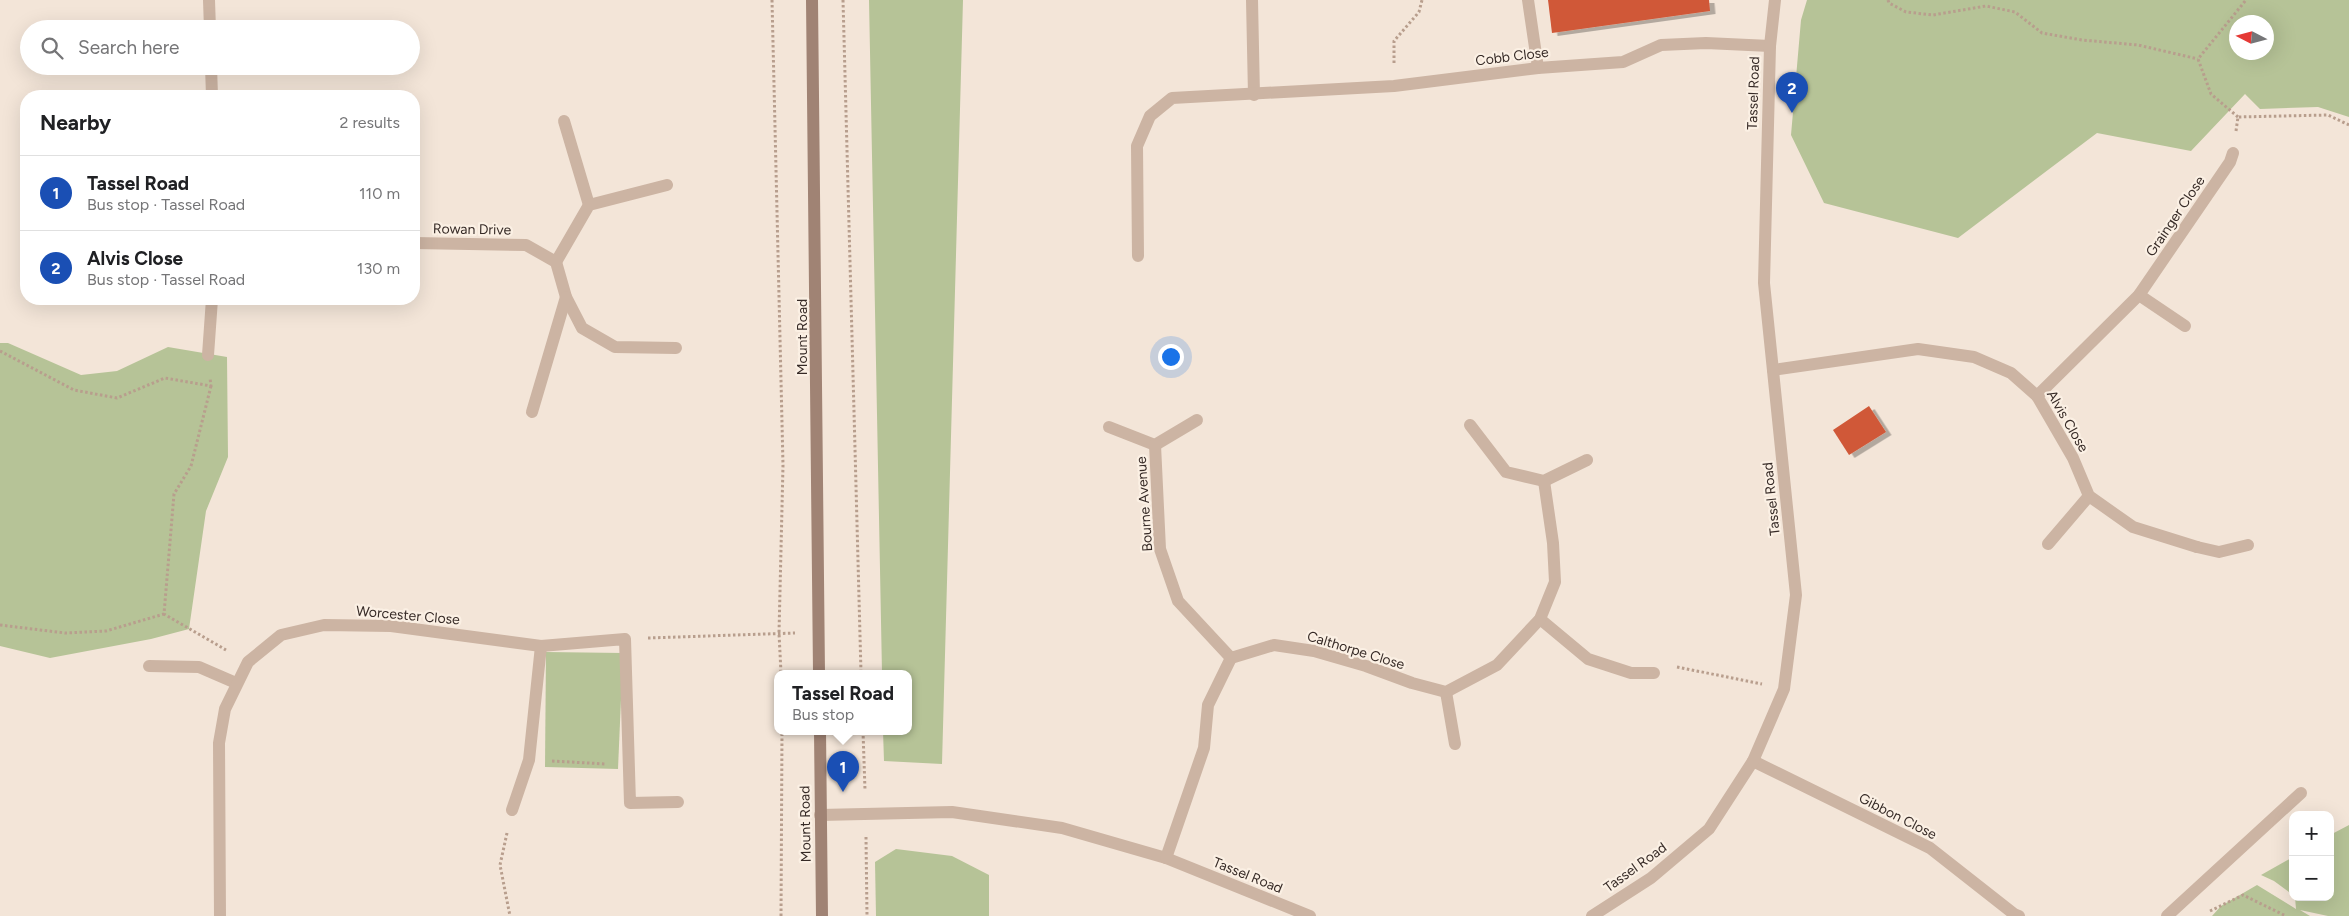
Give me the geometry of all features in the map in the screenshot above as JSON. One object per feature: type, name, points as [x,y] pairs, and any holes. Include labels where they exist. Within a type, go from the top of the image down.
[{"type":"street","points":[[209,0],[210,20]]},
{"type":"street","name":"Mount Road","points":[[812,0],[819,670]]},
{"type":"street","points":[[1252,0],[1254,95]]},
{"type":"street","points":[[1528,0],[1538,68]]},
{"type":"street","name":"Tassel Road","points":[[1592,916],[1651,878],[1709,829],[1753,761],[1784,688],[1796,595],[1764,283],[1770,46],[1775,0]]},
{"type":"street","name":"Cobb Close","points":[[1138,256],[1137,146],[1150,116],[1172,98],[1394,86],[1538,68],[1623,62],[1661,44],[1706,43],[1770,46]]},
{"type":"street","points":[[211,75],[212,90]]},
{"type":"street","points":[[564,122],[589,205]]},
{"type":"street","name":"Grainger Close","points":[[2037,396],[2139,295],[2230,162],[2233,153]]},
{"type":"street","points":[[667,185],[589,205],[556,262],[566,296],[582,328],[615,347],[676,348]]},
{"type":"street","name":"Rowan Drive","points":[[420,243],[526,245],[556,262]]},
{"type":"street","points":[[2139,295],[2185,326]]},
{"type":"street","points":[[532,412],[566,296]]},
{"type":"street","points":[[208,356],[212,305]]},
{"type":"street","name":"Alvis Close","points":[[1773,370],[1918,349],[1974,357],[2011,373],[2037,396],[2073,458],[2089,496]]},
{"type":"street","name":"Bourne Avenue","points":[[1154,445],[1197,420]]},
{"type":"street","points":[[1470,425],[1506,472],[1544,481],[1586,460]]},
{"type":"street","name":"Bourne Avenue","points":[[1109,427],[1154,445]]},
{"type":"street","name":"Bourne Avenue","points":[[1154,445],[1160,549],[1178,601],[1231,658]]},
{"type":"street","points":[[1455,744],[1446,692],[1497,665],[1540,619],[1554,582],[1553,543],[1544,481]]},
{"type":"street","points":[[2048,544],[2089,496],[2133,526],[2197,547],[2219,552],[2248,545]]},
{"type":"street","points":[[1540,619],[1588,659],[1631,673],[1654,673]]},
{"type":"street","name":"Worcester Close","points":[[220,916],[219,742],[225,709],[236,683],[248,662],[281,635],[324,624],[391,626],[541,646],[625,639]]},
{"type":"street","points":[[625,639],[630,803],[678,802]]},
{"type":"street","name":"Calthorpe Close","points":[[1231,658],[1274,644],[1306,650],[1366,666],[1412,684],[1446,692]]},
{"type":"street","points":[[512,810],[529,760],[541,646]]},
{"type":"street","points":[[1166,858],[1204,748],[1208,705],[1231,658]]},
{"type":"street","points":[[149,666],[199,667],[236,683]]},
{"type":"street","name":"Mount Road","points":[[820,735],[822,916]]},
{"type":"street","name":"Gibbon Close","points":[[1753,761],[1930,848],[2019,916]]},
{"type":"street","points":[[2166,916],[2301,792]]},
{"type":"street","name":"Tassel Road","points":[[820,815],[952,812],[1062,828],[1166,858],[1310,916]]},
{"type":"path","points":[[772,0],[783,465],[779,633],[781,670]]},
{"type":"path","points":[[843,0],[861,670]]},
{"type":"path","points":[[1394,86],[1394,41],[1419,12],[1422,0]]},
{"type":"path","points":[[1888,0],[1889,3],[1906,12],[1933,15],[1986,6],[2015,12],[2042,33],[2082,40],[2138,45],[2198,59]]},
{"type":"path","points":[[2198,59],[2246,0]]},
{"type":"path","points":[[2198,59],[2211,94],[2238,117],[2328,115],[2349,125]]},
{"type":"path","points":[[2233,153],[2238,117]]},
{"type":"path","points":[[0,351],[74,390],[117,398],[165,378],[211,386]]},
{"type":"path","points":[[164,614],[174,494],[191,466],[211,386],[208,356]]},
{"type":"path","points":[[0,624],[65,632],[106,631],[164,614],[248,662]]},
{"type":"path","points":[[625,639],[779,633],[819,634]]},
{"type":"path","points":[[1654,673],[1679,667],[1784,688]]},
{"type":"path","points":[[780,916],[782,735]]},
{"type":"path","points":[[529,760],[629,765]]},
{"type":"path","points":[[510,916],[500,865],[512,810]]},
{"type":"path","points":[[2209,912],[2243,895],[2286,916]]},
{"type":"green space","points":[[869,0],[963,0],[942,764],[884,761],[883,735],[912,735],[912,670],[882,670]]},
{"type":"green space","points":[[1807,0],[2349,0],[2349,117],[2318,107],[2260,109],[2245,94],[2191,151],[2097,133],[1958,238],[1824,203],[1791,135],[1801,20]]},
{"type":"green space","points":[[0,343],[8,343],[81,375],[117,371],[168,347],[227,357],[228,457],[206,511],[189,629],[151,639],[50,658],[0,646]]},
{"type":"green space","points":[[546,652],[623,653],[618,769],[545,767]]},
{"type":"green space","points":[[2349,825],[2349,916],[2328,916],[2300,910],[2310,916],[2212,916],[2221,906],[2257,885],[2296,909],[2295,901],[2334,901],[2334,833]]},
{"type":"green space","points":[[896,849],[952,856],[989,875],[989,916],[876,916],[875,862]]},
{"type":"green space","points":[[2289,859],[2289,892],[2274,881],[2261,875]]},
{"type":"building","points":[[1548,0],[1709,0],[1710,11],[1552,33]]},
{"type":"building","points":[[1869,406],[1886,432],[1849,455],[1833,430]]},
{"type":"place","name":"Alvis Close","points":[[1792,113]]},
{"type":"place","name":"Tassel Road","points":[[843,792]]}]
